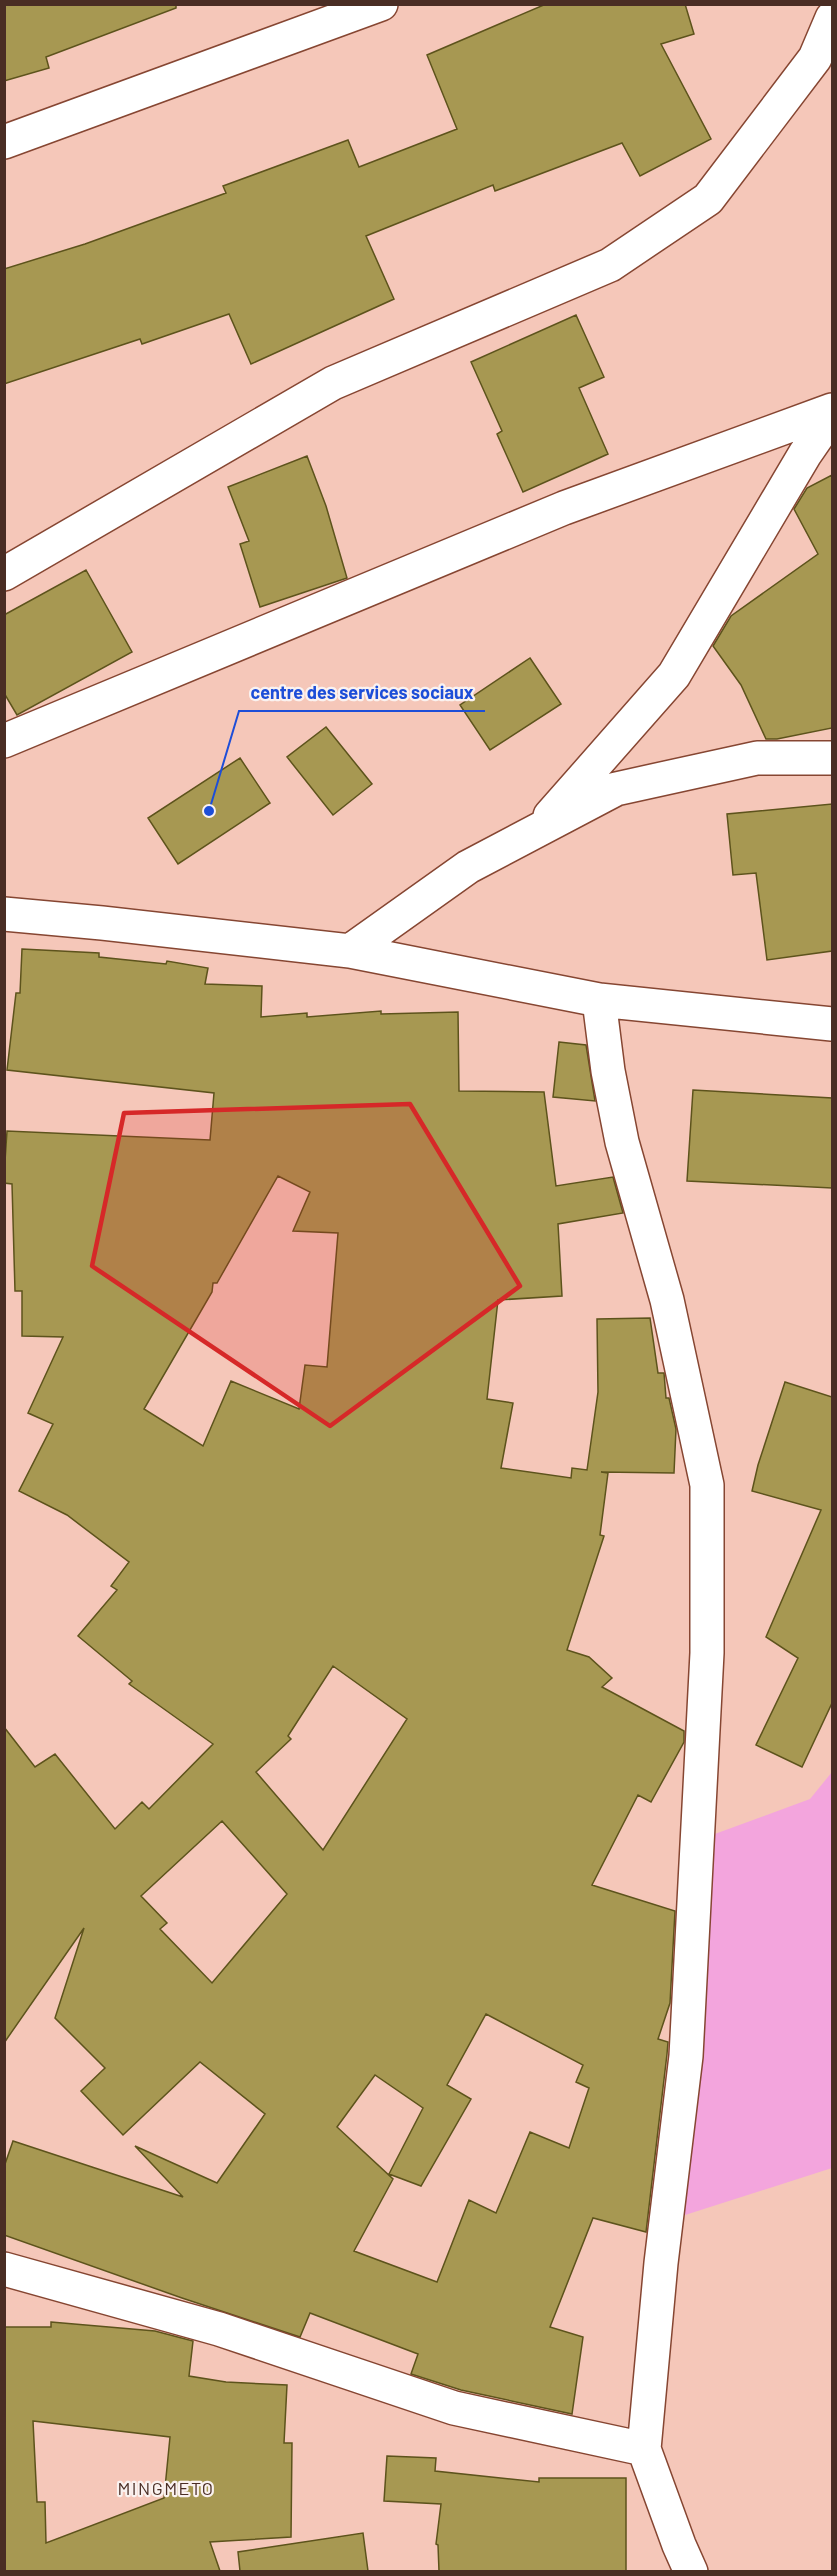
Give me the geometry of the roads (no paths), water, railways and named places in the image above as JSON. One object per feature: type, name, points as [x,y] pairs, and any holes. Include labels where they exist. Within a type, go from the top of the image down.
[{"type":"street","points":[[4,142],[381,4]]},
{"type":"street","points":[[4,574],[333,383],[610,265],[708,199],[824,57],[832,18]]},
{"type":"street","points":[[4,741],[564,508],[832,410]]},
{"type":"street","points":[[537,831],[674,675],[806,454],[832,415]]},
{"type":"street","points":[[350,951],[468,867],[616,789],[757,758],[832,758]]},
{"type":"street","points":[[4,914],[102,922],[350,951],[599,1000],[832,1024]]},
{"type":"street","points":[[599,1000],[608,1071],[622,1142],[668,1300],[707,1485],[707,1653],[686,2056],[661,2263],[645,2449],[679,2545],[691,2571]]},
{"type":"street","points":[[4,2269],[219,2330],[454,2408],[645,2449]]},
{"type":"place","name":"centre des services sociaux","points":[[209,811]]},
{"type":"district","name":"MINGMETO","points":[[166,2489]]}]
